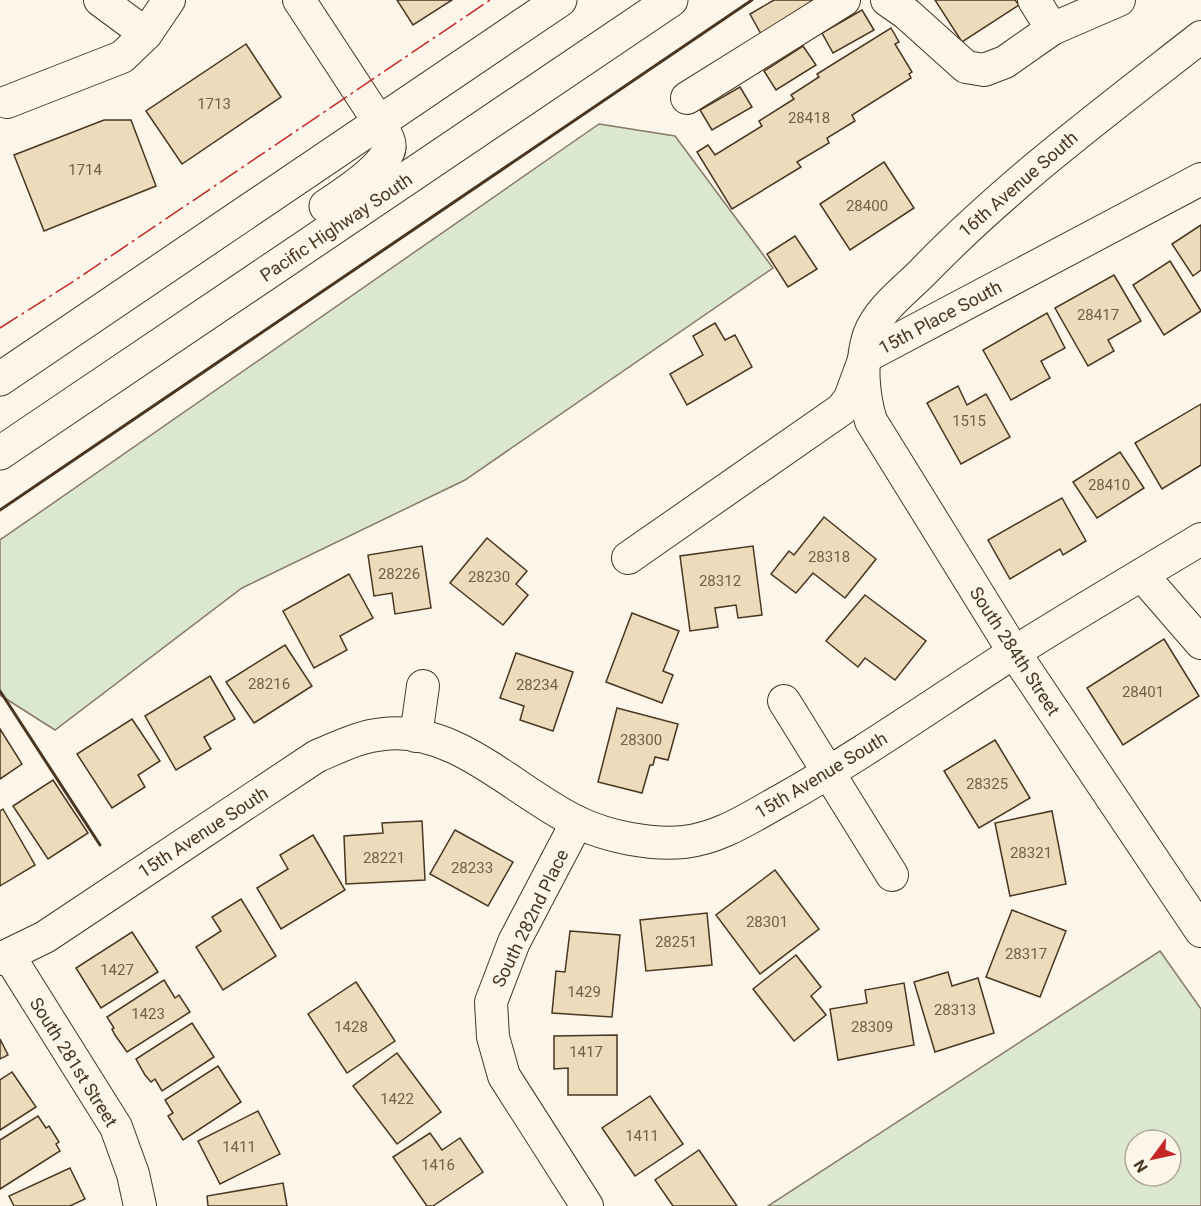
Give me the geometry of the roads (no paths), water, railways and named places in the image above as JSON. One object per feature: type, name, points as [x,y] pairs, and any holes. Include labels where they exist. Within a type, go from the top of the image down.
[{"type":"main road","points":[[0,379],[560,0]]},
{"type":"main road","name":"Pacific Highway South","points":[[0,453],[671,0]]},
{"type":"main road","points":[[234,295],[314,215],[362,181],[388,156],[390,145],[379,122]]},
{"type":"street","points":[[100,0],[146,34]]},
{"type":"street","points":[[7,102],[122,57],[146,34],[169,0]]},
{"type":"street","points":[[299,0],[379,122]]},
{"type":"street","points":[[687,98],[844,0]]},
{"type":"street","points":[[887,0],[907,14],[966,67],[984,70],[1005,62],[1052,29],[1119,0]]},
{"type":"street","points":[[1034,0],[1052,29]]},
{"type":"street","name":"16th Avenue South","points":[[865,357],[869,335],[878,320],[954,239],[1033,168],[1201,37]]},
{"type":"street","name":"15th Place South","points":[[628,558],[843,409],[850,398],[865,357],[1201,179]]},
{"type":"street","name":"South 284th Street","points":[[865,357],[864,399],[871,421],[1014,652],[1201,931]]},
{"type":"street","name":"15th Avenue South","points":[[4,958],[45,937],[317,756],[351,741],[382,734],[416,736],[468,754],[578,822],[637,841],[681,842],[717,836],[829,773],[1014,652],[1201,539]]},
{"type":"street","points":[[1142,575],[1201,643]]},
{"type":"street","points":[[416,736],[423,686]]},
{"type":"street","points":[[784,701],[892,875]]},
{"type":"street","name":"South 282nd Place","points":[[578,822],[514,942],[490,1002],[494,1037],[504,1076],[587,1206]]},
{"type":"street","name":"South 281st Street","points":[[4,958],[116,1127],[133,1174],[140,1206]]}]
